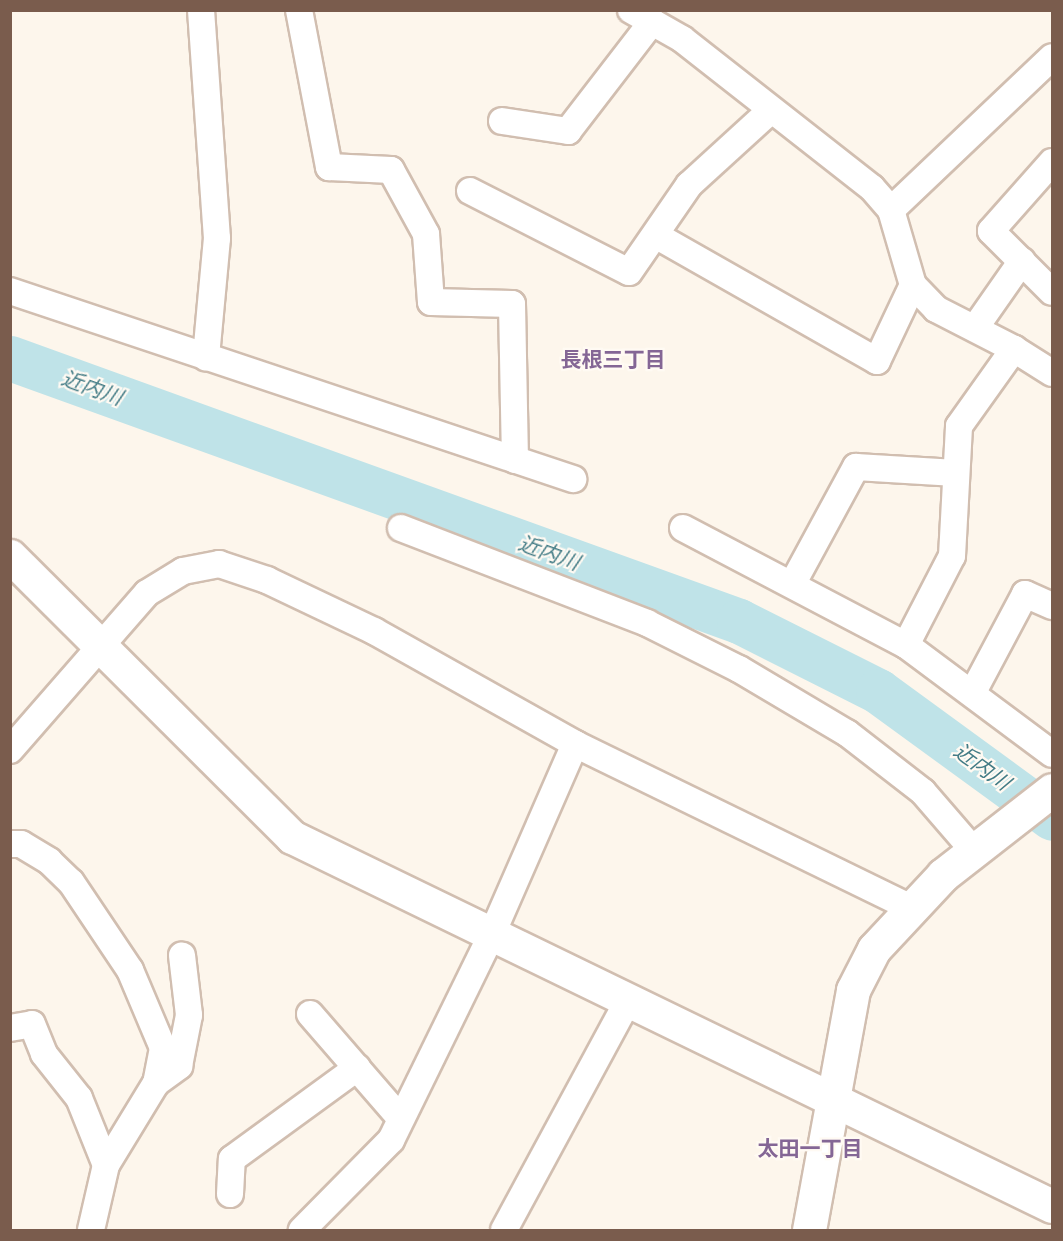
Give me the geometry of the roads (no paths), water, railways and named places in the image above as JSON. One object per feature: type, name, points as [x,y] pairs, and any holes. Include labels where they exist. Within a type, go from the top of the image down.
[{"type":"street","points":[[201,10],[217,238],[206,357]]},
{"type":"street","points":[[299,10],[329,167],[391,170],[426,234],[431,302],[512,304],[515,460]]},
{"type":"street","points":[[502,121],[568,131],[641,16],[682,39],[872,188],[891,210],[913,285],[936,309],[1014,348],[1053,373]]},
{"type":"street","points":[[891,210],[1053,57]]},
{"type":"street","points":[[470,191],[629,272],[657,236],[689,185],[771,110]]},
{"type":"street","points":[[1053,162],[991,231],[1053,292]]},
{"type":"street","points":[[657,236],[877,361],[913,285]]},
{"type":"street","points":[[975,328],[1022,261]]},
{"type":"street","points":[[10,291],[573,479]]},
{"type":"street","points":[[906,645],[952,556],[959,426],[1014,348]]},
{"type":"street","points":[[794,581],[856,467],[956,473]]},
{"type":"street","points":[[401,528],[636,619],[739,669],[857,740],[922,792],[980,846]]},
{"type":"street","points":[[683,528],[794,581],[906,645],[973,692],[1053,754]]},
{"type":"street","points":[[10,556],[101,644],[292,837],[491,936],[1053,1206]]},
{"type":"street","points":[[10,750],[147,593],[183,571],[219,564],[267,580],[374,631],[575,744],[911,908]]},
{"type":"street","points":[[973,692],[1024,594],[1053,606]]},
{"type":"street","points":[[302,1230],[391,1140],[491,936],[575,744]]},
{"type":"street","points":[[809,1230],[836,1100],[853,990],[874,949],[911,908],[980,846],[1053,790]]},
{"type":"street","points":[[10,844],[21,844],[49,861],[71,882],[130,970],[163,1048],[156,1083],[106,1165],[91,1230]]},
{"type":"street","points":[[156,1083],[179,1066],[189,1015],[182,955]]},
{"type":"street","points":[[504,1230],[628,1001]]},
{"type":"street","points":[[310,1014],[400,1118]]},
{"type":"street","points":[[10,1028],[32,1024],[44,1054],[78,1098],[106,1165]]},
{"type":"street","points":[[230,1194],[232,1159],[357,1068]]},
{"type":"waterway","name":"近内川","points":[[10,358],[739,621],[878,691],[1052,818]]},
{"type":"district","name":"長根三丁目","points":[[613,360]]},
{"type":"district","name":"太田一丁目","points":[[810,1149]]}]
